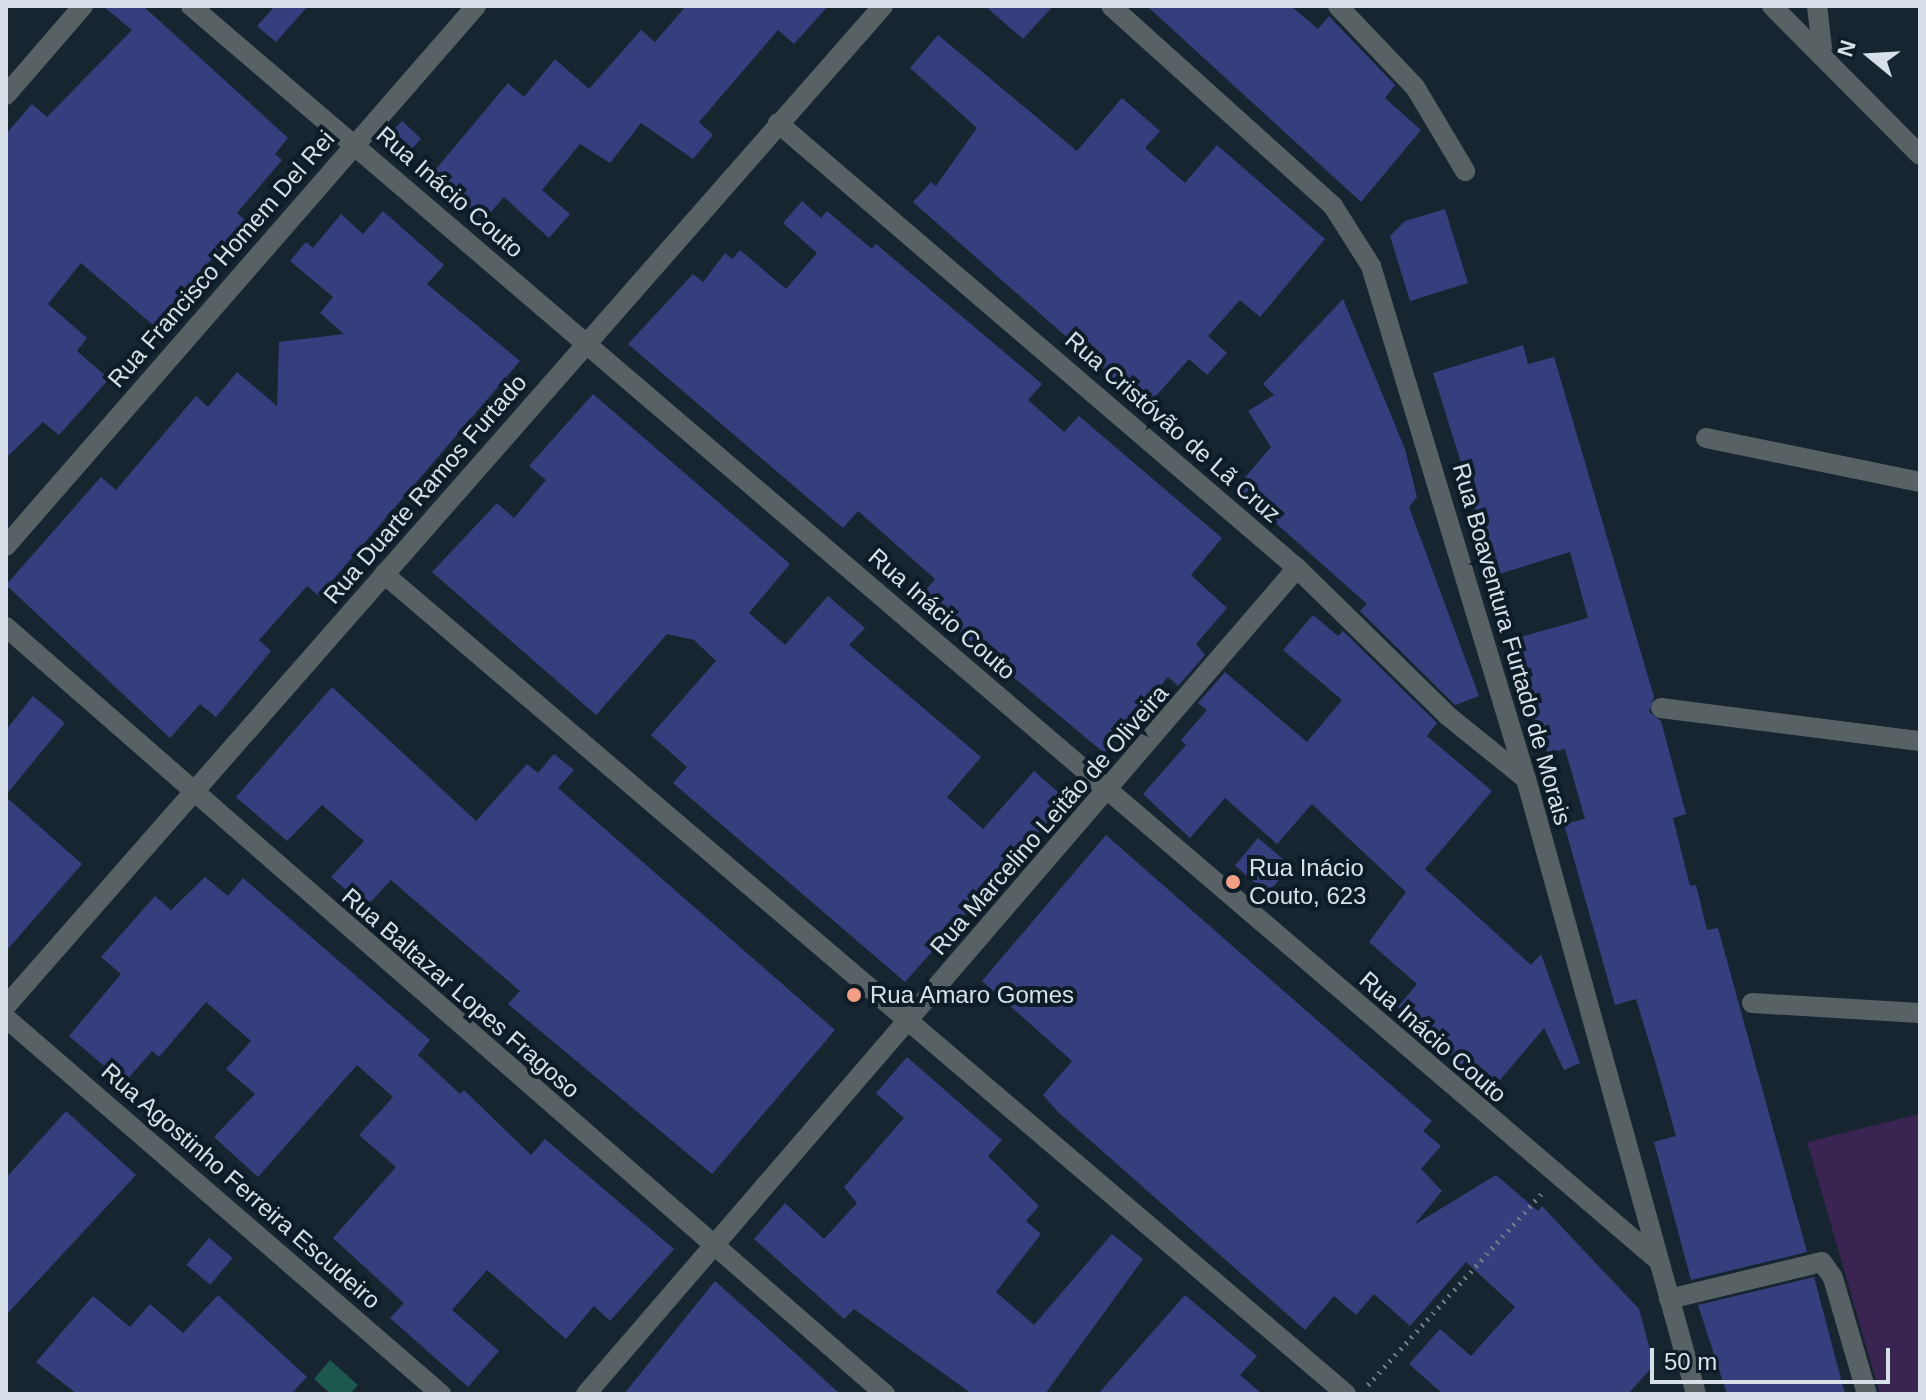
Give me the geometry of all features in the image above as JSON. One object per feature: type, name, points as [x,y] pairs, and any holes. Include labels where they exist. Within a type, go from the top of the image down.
[{"type":"street","points":[[6,95],[83,6]]},
{"type":"street","name":"Rua Inácio Couto","points":[[191,6],[1110,792],[1555,1178],[1659,1261]]},
{"type":"street","name":"Rua Francisco Homem Del Rei","points":[[6,546],[476,6]]},
{"type":"street","name":"Rua Duarte Ramos Furtado","points":[[6,1006],[883,6]]},
{"type":"street","name":"Rua Boaventura Furtado de Morais","points":[[1111,6],[1333,206],[1356,236],[1422,429],[1526,779],[1696,1394]]},
{"type":"street","points":[[1338,6],[1415,87],[1465,171]]},
{"type":"street","points":[[1772,6],[1822,48],[1920,155]]},
{"type":"street","points":[[1817,6],[1822,48]]},
{"type":"street","name":"Rua Cristóvão de Lã Cruz","points":[[778,123],[1297,568],[1448,716],[1526,779]]},
{"type":"street","points":[[1706,438],[1920,482]]},
{"type":"street","name":"Rua Marcelino Leitão de Oliveira","points":[[586,1394],[1110,792],[1297,568]]},
{"type":"street","points":[[384,574],[1346,1394]]},
{"type":"street","name":"Rua Baltazar Lopes Fragoso","points":[[6,627],[193,795],[885,1394]]},
{"type":"street","points":[[1661,708],[1920,741]]},
{"type":"street","points":[[1752,1003],[1920,1013]]},
{"type":"street","name":"Rua Agostinho Ferreira Escudeiro","points":[[6,1018],[441,1394]]},
{"type":"street","points":[[1669,1299],[1822,1262],[1833,1278],[1867,1394]]},
{"type":"path","points":[[1360,1394],[1555,1178]]},
{"type":"shaded area","points":[[1920,1114],[1920,1394],[1880,1394],[1807,1142]]},
{"type":"shaded area","points":[[330,1360],[358,1385],[350,1394],[331,1394],[314,1379]]},
{"type":"building","points":[[103,6],[143,6],[288,138],[275,154],[282,160],[237,213],[245,220],[154,326],[81,263],[48,304],[87,338],[77,351],[109,379],[59,435],[43,422],[6,458],[6,134],[32,104],[47,117],[132,30]]},
{"type":"building","points":[[275,6],[308,6],[276,42],[257,26]]},
{"type":"building","points":[[686,6],[828,6],[794,44],[778,30],[699,122],[713,135],[693,159],[641,123],[610,163],[580,144],[542,190],[570,214],[549,238],[504,197],[484,220],[431,175],[508,83],[524,97],[555,59],[589,89],[641,30],[655,42]]},
{"type":"building","points":[[985,6],[1053,6],[1023,39]]},
{"type":"building","points":[[1147,6],[1291,6],[1318,29],[1329,16],[1395,85],[1385,98],[1421,130],[1361,202]]},
{"type":"building","points":[[938,35],[1077,151],[1122,98],[1160,131],[1145,148],[1185,183],[1217,145],[1325,239],[1260,317],[1240,300],[1208,336],[1227,353],[1207,375],[1189,359],[1146,407],[913,202],[931,182],[936,186],[977,128],[910,68]]},
{"type":"building","points":[[402,121],[421,139],[405,156],[386,138]]},
{"type":"building","points":[[802,201],[821,218],[827,211],[872,249],[876,244],[1042,384],[1028,400],[1064,432],[1079,416],[1222,538],[1191,575],[1227,608],[1196,644],[1205,655],[1178,686],[1168,677],[1104,753],[919,598],[935,579],[858,511],[843,528],[628,344],[693,274],[703,282],[725,253],[732,259],[740,250],[786,289],[817,253],[783,223]]},
{"type":"building","points":[[1445,209],[1468,283],[1410,301],[1390,236],[1405,221]]},
{"type":"building","points":[[383,211],[444,265],[427,284],[520,361],[319,596],[307,586],[259,640],[271,651],[216,717],[200,704],[170,738],[6,585],[101,477],[116,490],[196,396],[208,407],[237,372],[277,406],[279,342],[344,334],[320,313],[333,297],[290,261],[306,242],[313,248],[341,214],[363,234]]},
{"type":"building","points":[[1343,299],[1405,449],[1417,497],[1409,507],[1479,696],[1455,705],[1360,611],[1367,604],[1236,488],[1271,447],[1248,411],[1274,395],[1263,384]]},
{"type":"building","points":[[1523,345],[1528,364],[1554,357],[1654,697],[1649,712],[1661,721],[1686,814],[1673,818],[1690,886],[1696,885],[1707,930],[1718,928],[1807,1252],[1691,1280],[1654,1142],[1676,1136],[1636,999],[1615,1005],[1564,824],[1585,819],[1565,749],[1548,753],[1538,731],[1513,639],[1588,618],[1570,552],[1496,575],[1433,373]]},
{"type":"building","points":[[593,394],[790,564],[749,613],[785,645],[828,596],[865,628],[849,645],[981,757],[947,797],[983,829],[1034,771],[1067,800],[905,982],[673,783],[687,767],[651,735],[716,661],[694,640],[667,634],[596,715],[432,572],[497,503],[514,518],[546,480],[529,466]]},
{"type":"building","points":[[1313,615],[1338,636],[1343,631],[1437,723],[1427,736],[1492,791],[1425,869],[1531,965],[1541,954],[1580,1063],[1564,1070],[1544,1028],[1490,1092],[1398,1007],[1417,984],[1369,942],[1406,892],[1312,804],[1277,844],[1225,798],[1190,838],[1143,794],[1186,745],[1181,740],[1207,710],[1198,703],[1225,672],[1307,742],[1342,700],[1283,650]]},
{"type":"building","points":[[332,687],[476,821],[527,764],[538,773],[554,754],[574,770],[558,788],[835,1030],[712,1174],[508,1004],[520,991],[391,880],[366,907],[331,877],[364,841],[322,805],[287,841],[236,797]]},
{"type":"building","points":[[33,696],[65,723],[6,795],[6,730]]},
{"type":"building","points":[[6,797],[82,864],[6,951]]},
{"type":"building","points":[[1106,835],[1432,1121],[1423,1131],[1441,1146],[1421,1169],[1442,1191],[1414,1225],[1496,1175],[1538,1211],[1542,1206],[1639,1309],[1654,1365],[1628,1394],[1443,1394],[1409,1364],[1440,1329],[1471,1356],[1515,1307],[1466,1262],[1410,1326],[1374,1294],[1356,1315],[1334,1296],[1305,1330],[1058,1112],[1043,1095],[1072,1061],[982,981]]},
{"type":"building","points":[[1258,838],[1291,866],[1268,893],[1235,866]]},
{"type":"building","points":[[205,877],[228,896],[243,878],[430,1040],[418,1055],[460,1094],[464,1090],[531,1155],[545,1139],[674,1249],[610,1321],[594,1306],[566,1339],[487,1270],[452,1310],[499,1351],[468,1387],[390,1318],[404,1303],[333,1238],[396,1167],[359,1135],[393,1097],[357,1065],[258,1177],[214,1137],[255,1094],[226,1069],[251,1041],[206,1002],[159,1057],[152,1051],[124,1083],[69,1036],[121,974],[101,957],[155,896],[171,910]]},
{"type":"building","points":[[907,1057],[1002,1140],[988,1156],[1039,1206],[1026,1221],[1041,1234],[996,1292],[1034,1325],[1112,1234],[1143,1259],[1045,1394],[972,1394],[854,1309],[844,1319],[754,1239],[785,1203],[824,1239],[857,1203],[844,1187],[904,1118],[876,1093]]},
{"type":"building","points":[[66,1111],[136,1175],[6,1315],[6,1178]]},
{"type":"building","points":[[209,1238],[233,1258],[210,1285],[187,1265]]},
{"type":"building","points":[[1814,1277],[1845,1394],[1727,1394],[1698,1305]]},
{"type":"building","points":[[715,1281],[794,1352],[840,1394],[624,1394]]},
{"type":"building","points":[[218,1295],[307,1377],[291,1394],[77,1394],[36,1362],[93,1296],[130,1327],[150,1304],[183,1333]]},
{"type":"building","points":[[1185,1295],[1257,1356],[1240,1375],[1262,1394],[1098,1394]]},
{"type":"place","name":"Rua Inácio Couto, 623","points":[[1233,882]]},
{"type":"place","name":"Rua Amaro Gomes","points":[[854,995]]}]
